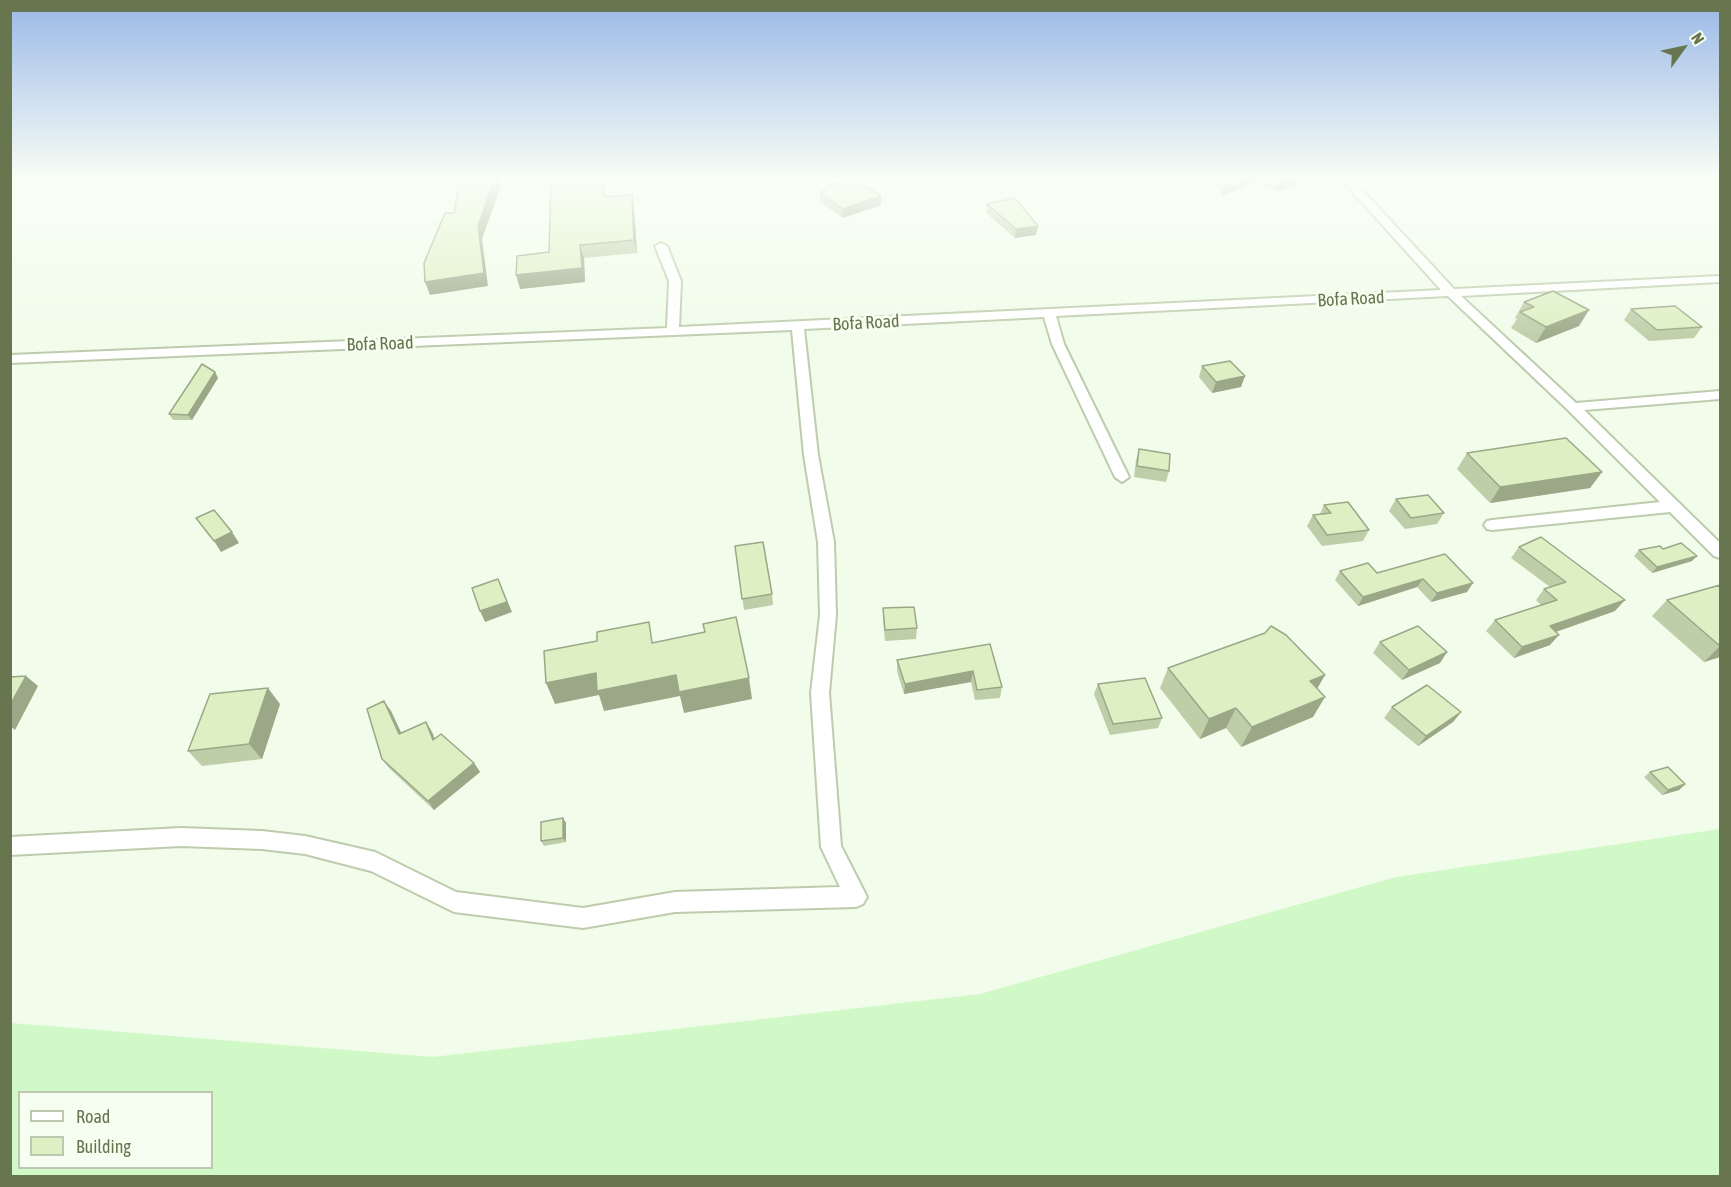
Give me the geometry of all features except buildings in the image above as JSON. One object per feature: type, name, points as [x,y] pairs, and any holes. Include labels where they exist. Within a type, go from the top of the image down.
[{"type":"street","points":[[1397,233],[1452,294],[1574,407],[1720,552]]},
{"type":"street","points":[[661,246],[675,281],[673,332]]},
{"type":"street","name":"Bofa Road","points":[[10,359],[673,332],[1720,279]]},
{"type":"street","points":[[1049,314],[1058,345],[1122,477]]},
{"type":"street","points":[[10,846],[181,837],[283,842],[375,862],[454,902],[583,918],[675,902],[856,897],[831,847],[820,693],[828,615],[826,542],[811,454],[802,352],[797,326]]},
{"type":"street","points":[[1574,407],[1720,395]]},
{"type":"street","points":[[1492,525],[1673,506]]},
{"type":"sand","points":[[1720,829],[1720,1176],[11,1176],[11,1023],[433,1057],[980,994],[1396,877]]}]
